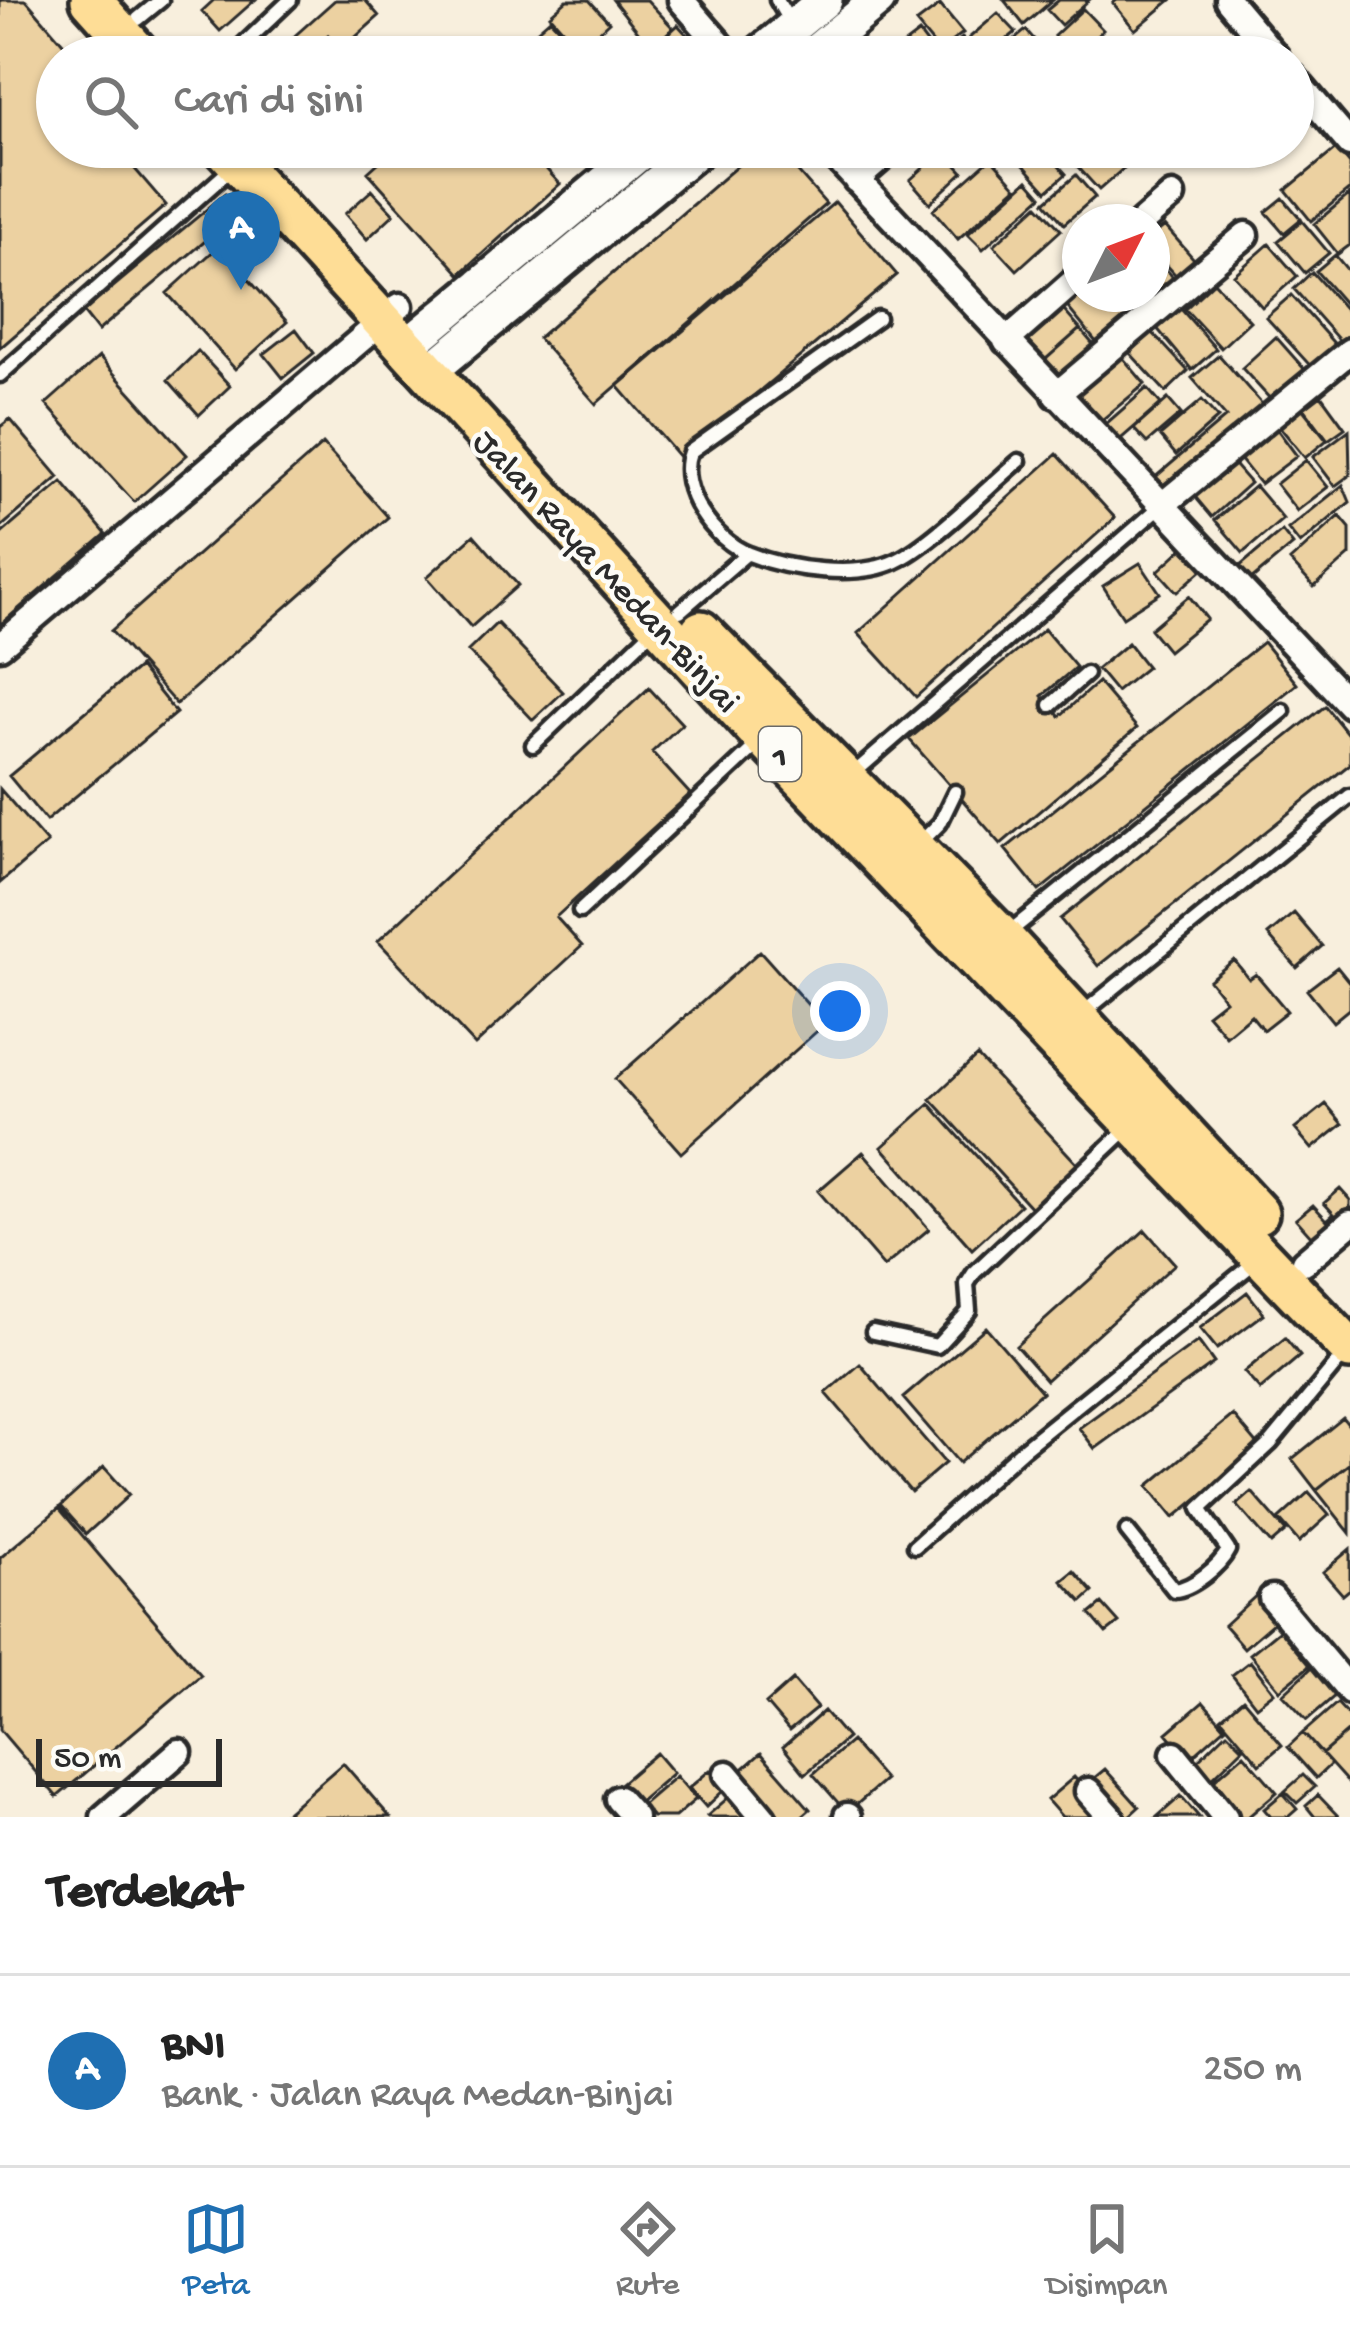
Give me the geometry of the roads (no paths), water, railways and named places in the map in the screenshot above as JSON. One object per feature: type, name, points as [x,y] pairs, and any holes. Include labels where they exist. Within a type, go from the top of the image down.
[{"type":"highway","points":[[91,0],[140,19]]},
{"type":"highway","name":"Jalan Raya Medan-Binjai","points":[[252,168],[670,618],[764,738],[1321,1289],[1350,1348]]},
{"type":"highway","name":"Jalan Raya Medan-Binjai","points":[[670,618],[848,779],[1077,1017],[1144,1111],[1263,1256],[1321,1289]]},
{"type":"main road","points":[[799,34],[825,0]]},
{"type":"main road","points":[[799,34],[878,0]]},
{"type":"main road","points":[[415,340],[622,168]]},
{"type":"main road","points":[[415,340],[670,168]]},
{"type":"street","points":[[681,0],[712,36]]},
{"type":"street","points":[[1228,0],[1258,36]]},
{"type":"street","points":[[1314,102],[1350,144]]},
{"type":"street","points":[[845,168],[1350,705]]},
{"type":"street","points":[[856,180],[870,168]]},
{"type":"street","points":[[1163,204],[1172,196]]},
{"type":"street","points":[[1056,394],[1246,235]]},
{"type":"street","points":[[1006,341],[1062,292]]},
{"type":"street","points":[[0,646],[415,340]]},
{"type":"street","points":[[1161,506],[1350,351]]},
{"type":"street","points":[[1321,1289],[1350,1223]]},
{"type":"street","points":[[1272,1598],[1350,1691]]},
{"type":"street","points":[[104,1817],[178,1752]]},
{"type":"street","points":[[1174,1754],[1225,1817]]},
{"type":"street","points":[[727,1774],[763,1817]]},
{"type":"street","points":[[1088,1791],[1111,1817]]},
{"type":"lane","points":[[252,36],[290,0]]},
{"type":"lane","points":[[0,375],[222,168]]},
{"type":"lane","points":[[878,318],[690,452],[682,472],[692,502],[746,554],[851,569],[899,560],[1019,461]]},
{"type":"lane","points":[[848,779],[1161,506]]},
{"type":"lane","points":[[533,745],[746,554]]},
{"type":"lane","points":[[1051,705],[1086,674]]},
{"type":"lane","points":[[1003,938],[1283,711]]},
{"type":"lane","points":[[580,911],[764,738]]},
{"type":"lane","points":[[915,848],[940,823],[955,792]]},
{"type":"lane","points":[[1077,1017],[1350,796]]},
{"type":"lane","points":[[873,1332],[937,1346],[945,1342],[968,1311],[967,1284],[974,1273],[1144,1111]]},
{"type":"lane","points":[[915,1546],[1023,1449],[1263,1256]]},
{"type":"lane","points":[[1126,1531],[1174,1590],[1184,1590],[1222,1560],[1228,1550],[1203,1519],[1205,1502],[1271,1443],[1350,1348]]},
{"type":"place","name":"BNI","points":[[241,290]]}]
